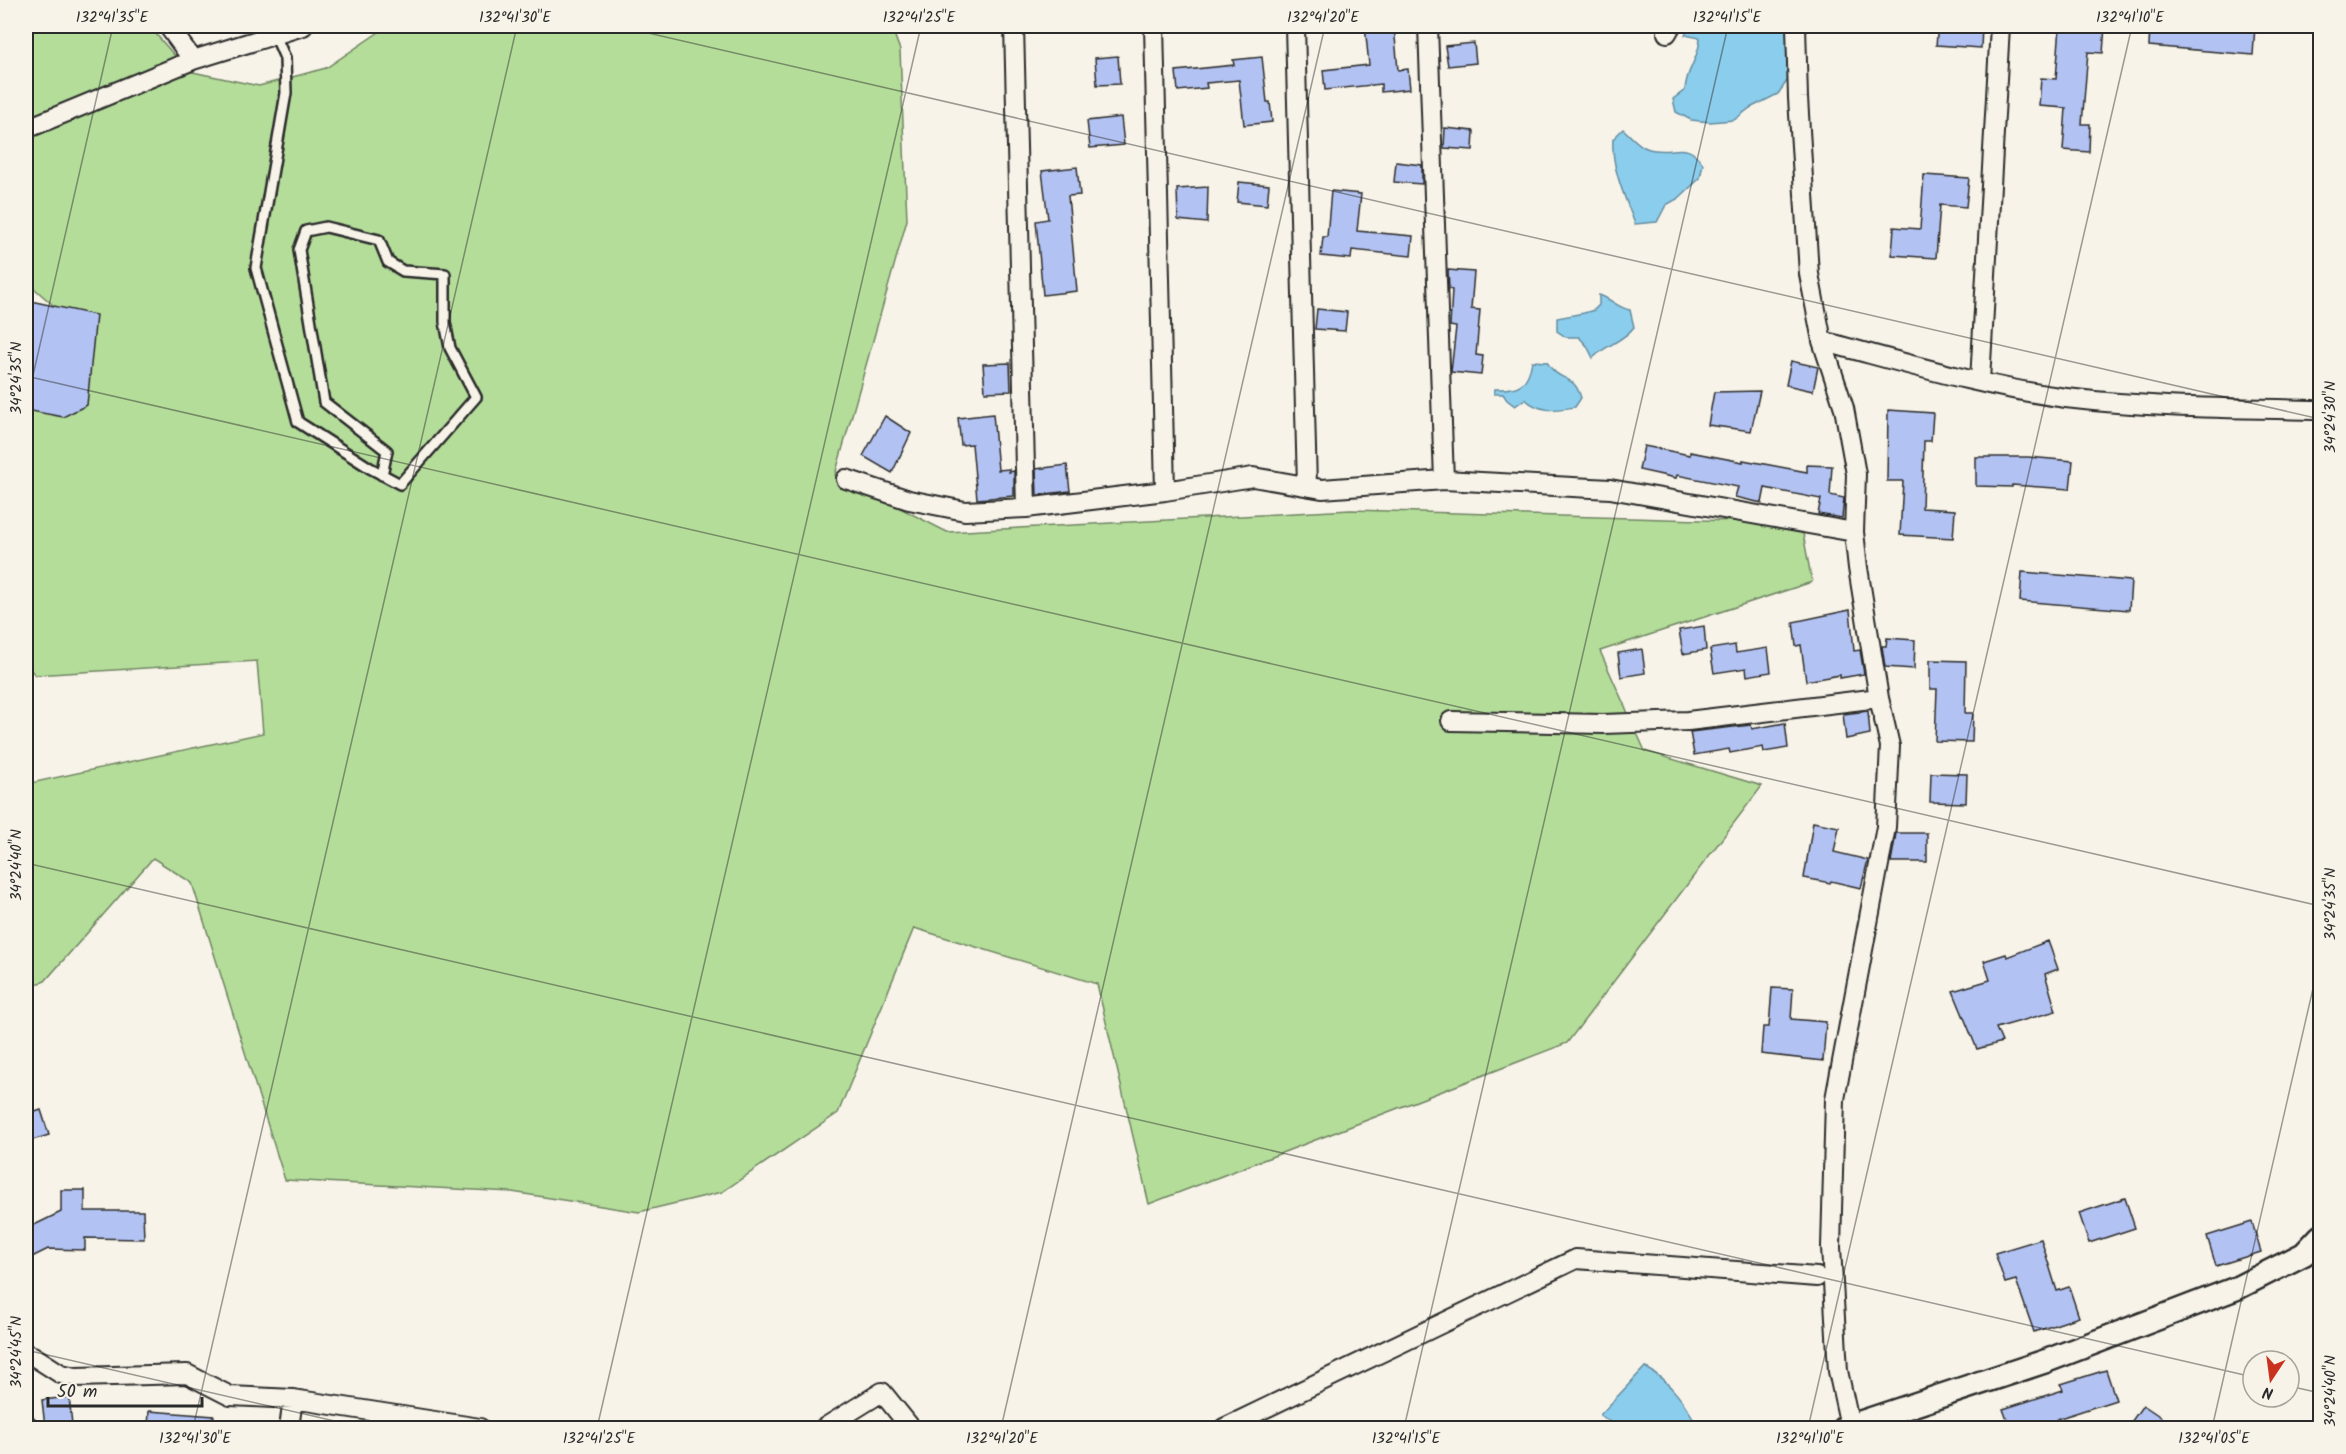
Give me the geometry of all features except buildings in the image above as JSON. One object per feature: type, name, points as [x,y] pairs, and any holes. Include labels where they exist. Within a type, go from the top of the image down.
[{"type":"street","points":[[168,26],[193,60]]},
{"type":"street","points":[[26,129],[193,60],[303,26]]},
{"type":"street","points":[[1014,26],[1026,508]]},
{"type":"street","points":[[1154,26],[1165,491]]},
{"type":"street","points":[[1295,26],[1307,486]]},
{"type":"street","points":[[1428,26],[1444,480]]},
{"type":"street","points":[[1796,26],[1809,274],[1822,342],[1844,408],[1856,474],[1854,532],[1879,698],[1890,746],[1886,827],[1835,1099],[1831,1247],[1838,1371],[1847,1427],[2046,1361],[2237,1288],[2304,1254],[2320,1237]]},
{"type":"street","points":[[1980,381],[2000,26]]},
{"type":"street","points":[[1822,342],[1980,381],[2063,397],[2135,405],[2320,410]]},
{"type":"street","points":[[846,479],[909,500],[965,511],[1026,508],[1165,491],[1253,477],[1322,489],[1444,480],[1610,489],[1854,532]]},
{"type":"street","points":[[1451,721],[1603,724],[1688,721],[1879,698]]},
{"type":"street","points":[[1224,1428],[1576,1259],[1817,1277]]},
{"type":"street","points":[[26,1354],[61,1374],[76,1377],[187,1374],[230,1396],[293,1399],[480,1428]]},
{"type":"street","points":[[824,1428],[882,1392],[911,1428]]},
{"type":"street","points":[[289,1428],[293,1399]]},
{"type":"lane","points":[[275,35],[285,58],[286,93],[256,268],[298,422],[382,475],[400,484],[476,397],[450,348],[445,322],[445,274],[404,271],[388,262],[379,240],[326,227],[306,231],[299,250],[324,402],[387,451],[382,475]]},
{"type":"green space","points":[[26,26],[149,26],[188,71],[259,86],[326,68],[388,26],[891,26],[900,50],[907,220],[835,475],[947,532],[1351,510],[1801,523],[1812,582],[1600,651],[1645,751],[1762,786],[1567,1043],[1149,1204],[1097,984],[914,928],[838,1113],[722,1192],[639,1212],[512,1192],[285,1180],[192,883],[153,858],[45,981],[26,987],[26,784],[263,733],[257,661],[35,675],[26,664],[26,408],[58,393],[72,322],[26,281]]},
{"type":"water","points":[[1788,26],[1792,74],[1778,94],[1750,108],[1734,120],[1710,122],[1691,120],[1676,112],[1673,99],[1685,90],[1699,46],[1700,38],[1685,35],[1688,27]]},
{"type":"water","points":[[1623,129],[1646,148],[1663,151],[1687,150],[1698,157],[1703,164],[1700,178],[1679,198],[1666,205],[1657,222],[1635,224],[1623,193],[1616,172],[1613,139]]},
{"type":"water","points":[[1599,295],[1630,310],[1634,327],[1593,358],[1579,337],[1566,337],[1557,331],[1557,318],[1594,310],[1599,305]]},
{"type":"water","points":[[1532,361],[1547,362],[1557,374],[1574,384],[1581,398],[1575,407],[1542,408],[1536,407],[1525,399],[1515,406],[1503,394],[1494,394],[1495,389],[1516,387],[1525,381]]},
{"type":"water","points":[[1645,1367],[1676,1393],[1699,1428],[1619,1428],[1600,1415]]}]
